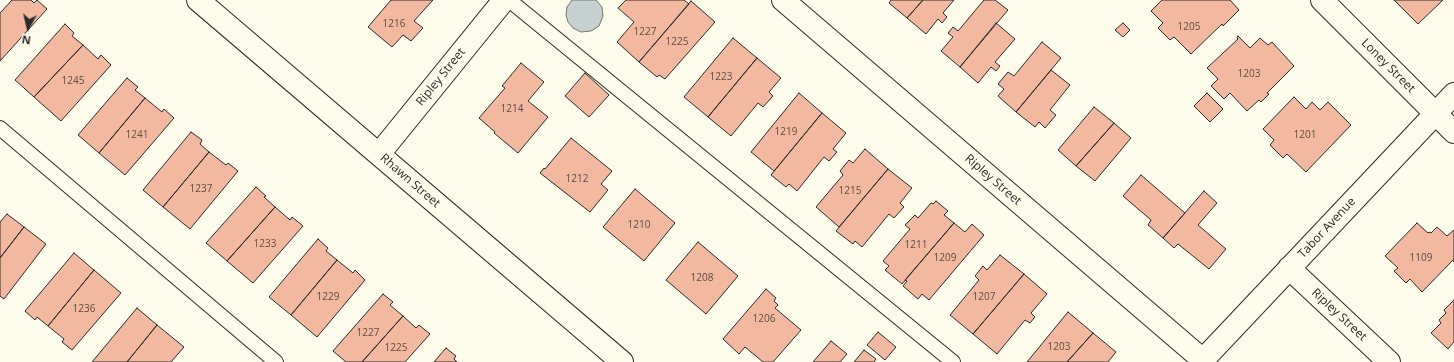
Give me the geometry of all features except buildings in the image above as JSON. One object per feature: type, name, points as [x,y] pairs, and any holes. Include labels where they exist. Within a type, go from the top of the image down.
[{"type":"street","name":"Rhawn Street","points":[[198,0],[622,362]]},
{"type":"street","name":"Ripley Street","points":[[379,154],[504,0]]},
{"type":"street","name":"Ripley Street","points":[[783,0],[1202,361]]},
{"type":"street","name":"Loney Street","points":[[1322,0],[1454,132]]},
{"type":"street","name":"Tabor Avenue","points":[[1202,361],[1454,94]]},
{"type":"street","name":"Ripley Street","points":[[1289,268],[1389,362]]},
{"type":"lane","points":[[509,0],[953,362]]},
{"type":"lane","points":[[0,128],[276,362]]},
{"type":"shaded area","points":[[572,0],[596,0],[602,7],[603,16],[599,26],[591,31],[581,32],[573,28],[568,22],[566,15],[567,7]]}]
